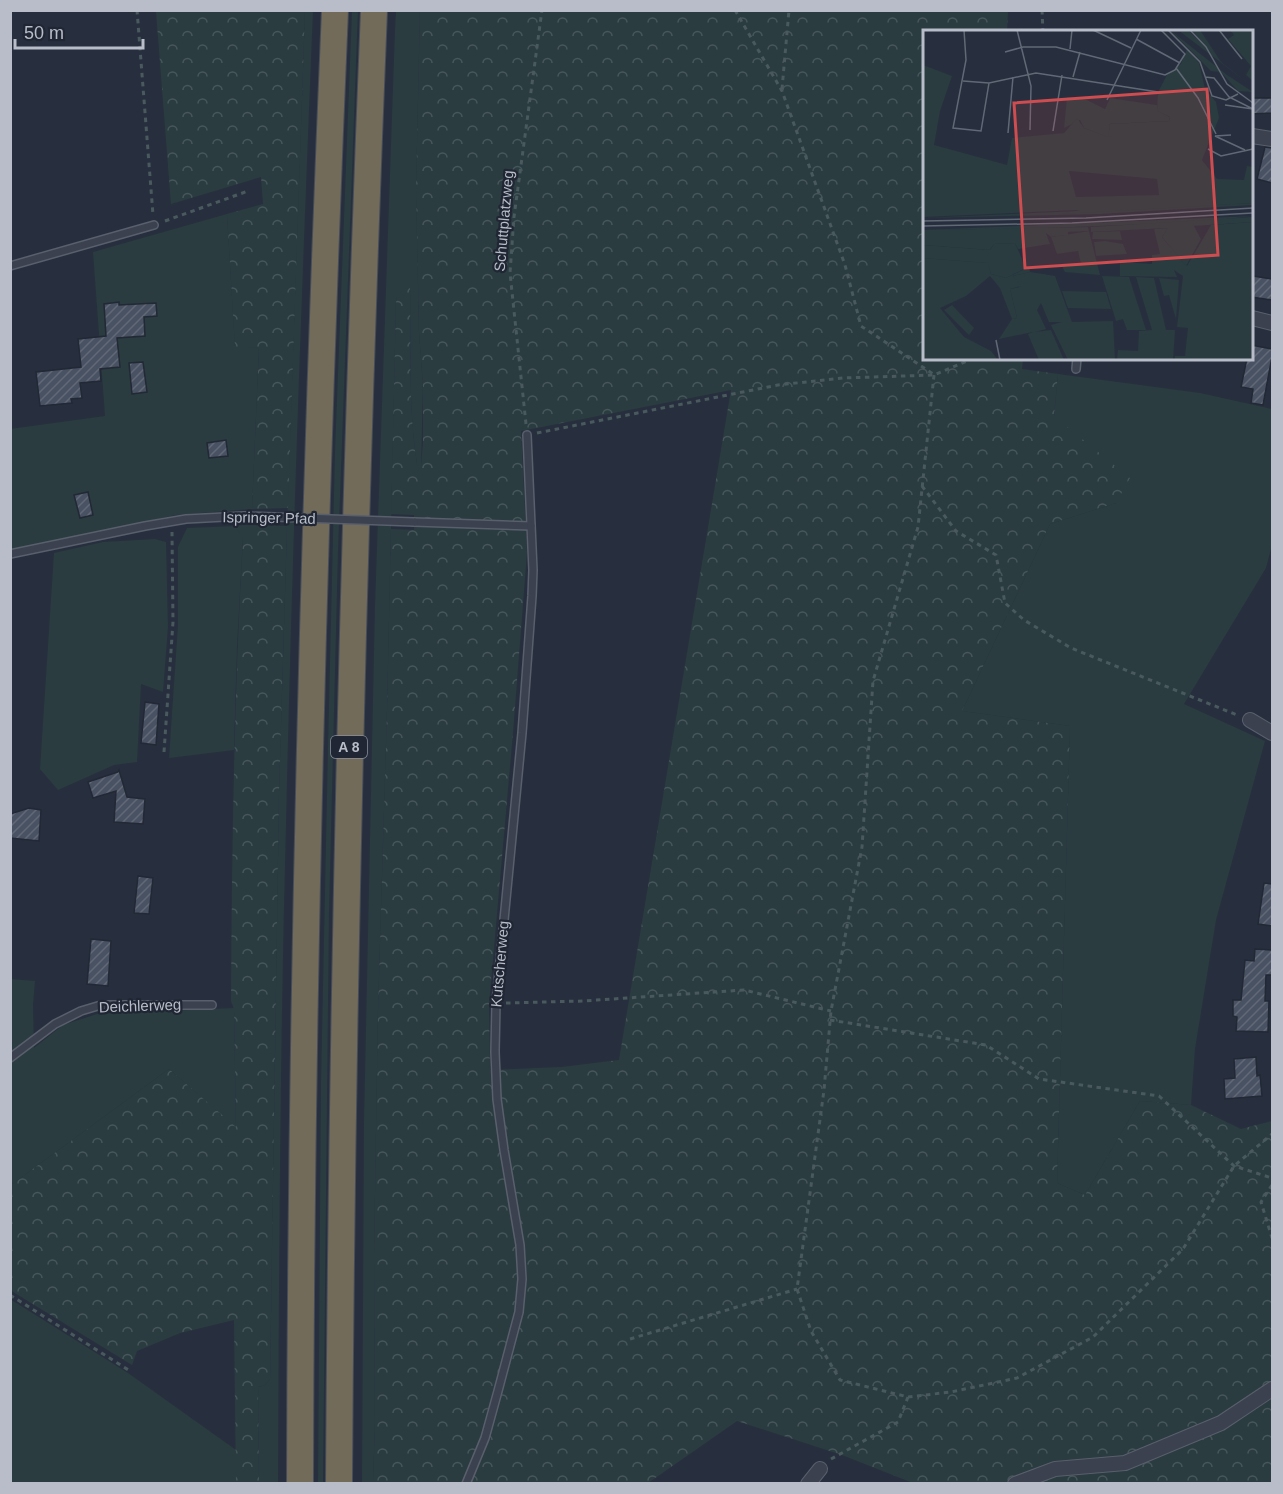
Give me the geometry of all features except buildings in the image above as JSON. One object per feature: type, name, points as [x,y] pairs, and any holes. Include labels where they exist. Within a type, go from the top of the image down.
[{"type":"highway","name":"A 8","points":[[300,1484],[300,1353],[310,759],[335,10]]},
{"type":"highway","name":"A 8","points":[[339,1484],[341,1232],[356,480],[374,10]]},
{"type":"street","points":[[1253,136],[1272,139]]},
{"type":"street","points":[[1253,318],[1272,323]]},
{"type":"street","points":[[1250,720],[1272,733]]},
{"type":"street","points":[[1015,1484],[1055,1469],[1125,1463],[1221,1423],[1272,1389]]},
{"type":"street","points":[[808,1484],[820,1469]]},
{"type":"lane","points":[[10,266],[154,225]]},
{"type":"lane","points":[[1076,369],[1077,360]]},
{"type":"lane","name":"Kutscherweg","points":[[466,1484],[485,1438],[501,1381],[519,1312],[522,1280],[520,1245],[497,1099],[495,1003],[523,722],[533,570],[527,435]]},
{"type":"lane","name":"Ispringer Pfad","points":[[10,555],[186,519],[244,516],[531,526]]},
{"type":"lane","name":"Deichlerweg","points":[[10,1058],[55,1024],[81,1011],[101,1005],[212,1005]]},
{"type":"path","points":[[137,10],[154,225],[248,191]]},
{"type":"path","name":"Schuttplatzweg","points":[[527,435],[510,273],[514,217],[542,10]]},
{"type":"path","points":[[735,10],[782,91],[845,265],[861,326],[934,375]]},
{"type":"path","points":[[782,91],[789,10]]},
{"type":"path","points":[[1042,10],[1043,30]]},
{"type":"path","points":[[527,435],[778,385],[843,378],[934,375],[969,360]]},
{"type":"path","points":[[934,375],[918,527],[873,681],[861,847],[831,1011],[824,1090],[797,1289],[811,1331],[840,1380],[908,1397],[951,1392],[1017,1378],[1093,1337],[1182,1249],[1234,1166],[1272,1134]]},
{"type":"path","points":[[922,486],[956,531],[996,555],[1005,603],[1024,620],[1071,648],[1250,720]]},
{"type":"path","points":[[164,752],[173,622],[172,521]]},
{"type":"path","points":[[495,1003],[583,1001],[744,990],[831,1011]]},
{"type":"path","points":[[830,1020],[986,1045],[1039,1079],[1159,1096],[1234,1166],[1272,1178]]},
{"type":"path","points":[[1272,1185],[1261,1202],[1272,1238]]},
{"type":"path","points":[[630,1339],[797,1289]]},
{"type":"path","points":[[10,1295],[130,1371]]},
{"type":"path","points":[[832,1457],[898,1422],[908,1397]]},
{"type":"green space","points":[[313,10],[294,519],[284,907],[278,1483],[259,1483],[258,1387],[265,1385],[270,1379],[279,792],[305,11]]},
{"type":"green space","points":[[358,10],[338,551],[329,912],[323,1483],[318,1484],[321,1083],[335,451],[352,11]]},
{"type":"green space","points":[[420,10],[416,189],[419,331],[423,385],[421,467],[417,465],[412,421],[410,286],[399,286],[396,303],[378,1010],[374,1255],[375,1424],[373,1483],[362,1484],[364,1122],[375,605],[395,30],[396,11]]},
{"type":"green space","points":[[156,11],[305,11],[288,508],[252,509],[259,348],[235,347],[227,214],[263,204],[261,177],[171,204]]},
{"type":"green space","points":[[420,11],[1008,11],[1007,30],[923,30],[923,360],[1023,360],[1022,369],[1058,374],[1054,416],[1130,478],[1116,503],[1050,524],[962,711],[1070,726],[1057,1183],[1085,1195],[1140,1101],[1191,1105],[1241,1129],[1272,1121],[1272,1483],[913,1483],[842,1455],[737,1421],[648,1483],[373,1484],[378,1010],[391,529],[414,530],[414,515],[391,514],[398,286],[410,286],[412,420],[417,465],[421,466],[423,385],[419,331],[416,189]],"holes":[[[731,390],[619,1060],[562,1067],[490,1070],[489,1004],[527,552],[521,431]]]},
{"type":"green space","points":[[227,214],[235,346],[259,348],[252,509],[176,515],[11,551],[10,429],[105,416],[93,252]]},
{"type":"green space","points":[[1058,374],[1200,393],[1272,409],[1272,545],[1266,568],[1184,704],[1265,741],[1216,920],[1195,1049],[1191,1105],[1140,1101],[1085,1195],[1057,1183],[1070,726],[962,711],[1050,524],[1116,503],[1054,416]]},
{"type":"green space","points":[[235,526],[243,538],[234,750],[169,758],[178,625],[178,547],[187,528]]},
{"type":"green space","points":[[235,526],[287,526],[279,792],[270,1379],[265,1385],[258,1387],[259,1484],[236,1483],[234,1320],[180,1333],[137,1351],[132,1365],[10,1290],[11,1185],[169,1069],[236,1127],[234,1009],[231,1001],[232,886],[243,539]]},
{"type":"green space","points":[[155,539],[166,542],[168,627],[163,692],[141,684],[137,762],[114,765],[58,790],[40,769],[54,553],[103,542]]},
{"type":"green space","points":[[10,979],[35,981],[34,1048],[63,1025],[97,1014],[234,1008],[236,1128],[169,1069],[11,1185]]},
{"type":"green space","points":[[10,1299],[128,1373],[236,1450],[236,1483],[11,1483]]}]
